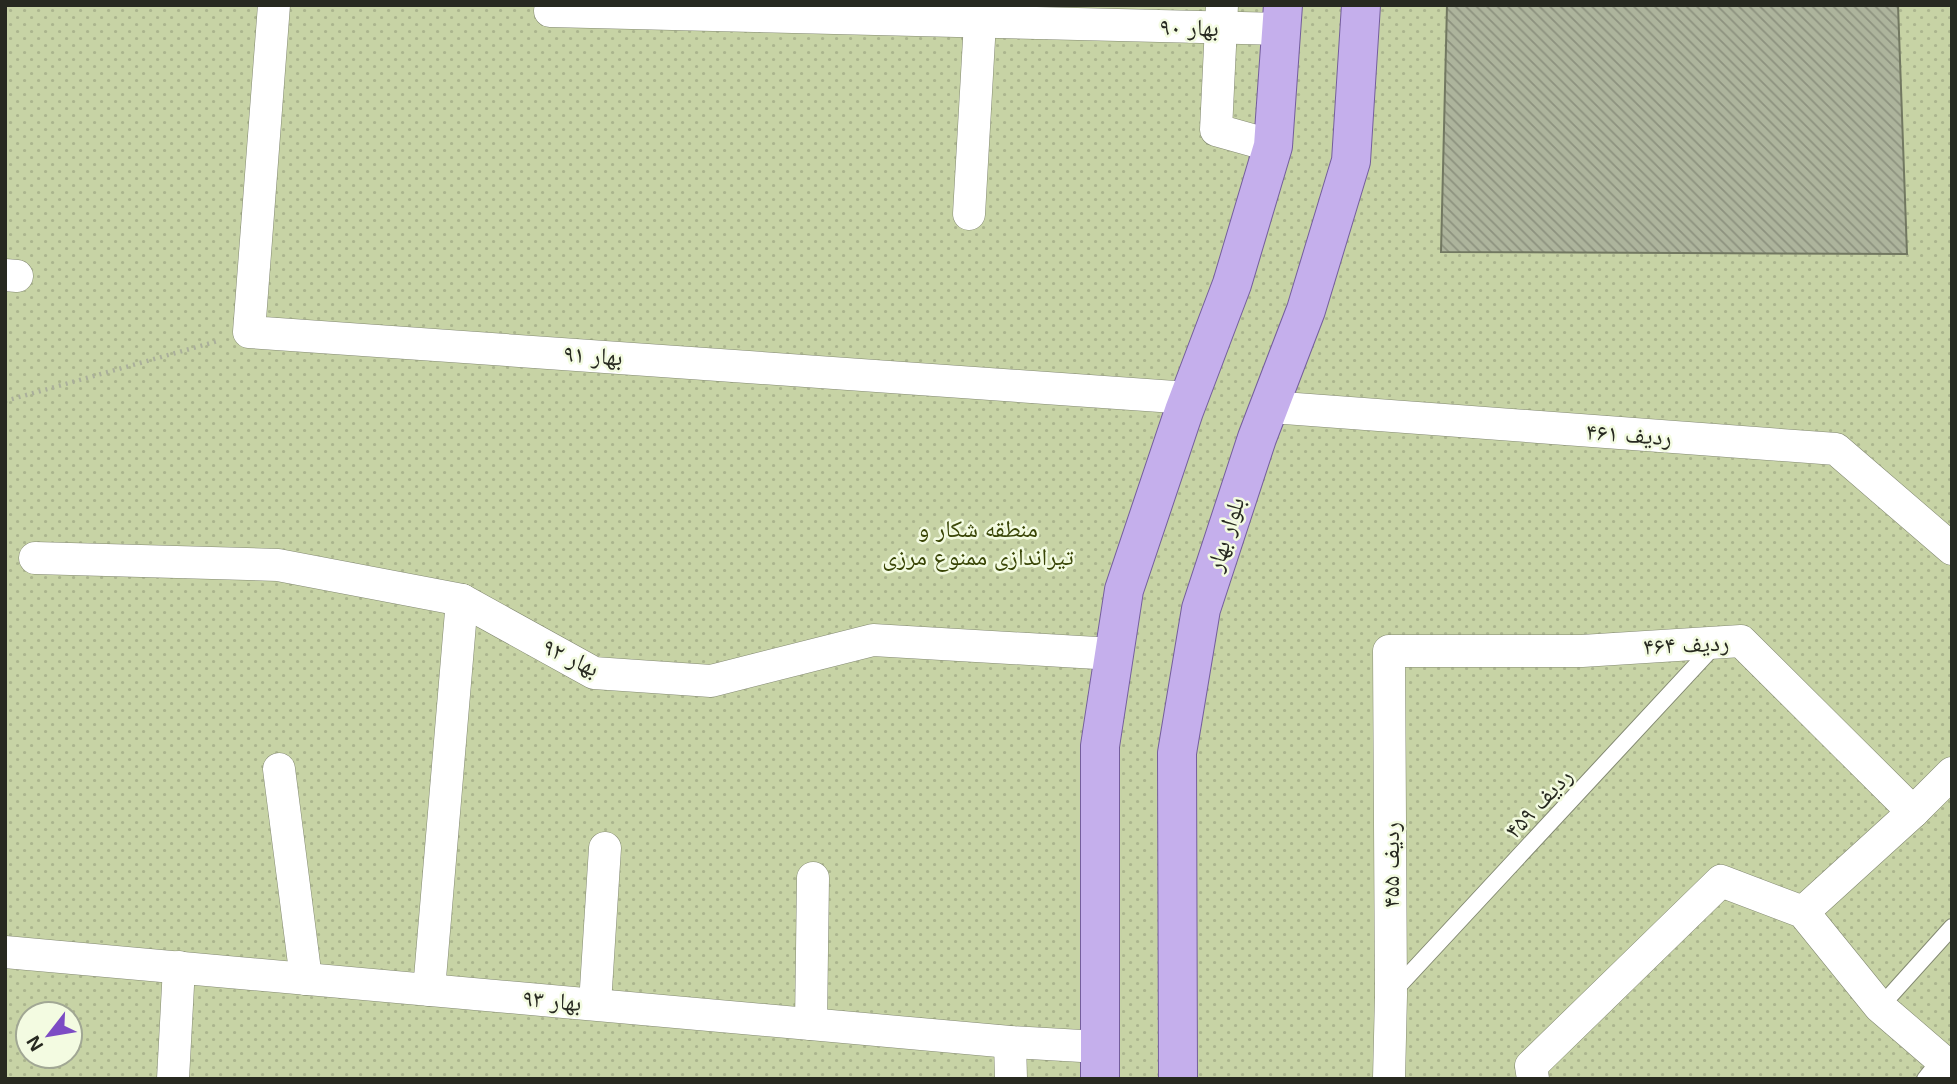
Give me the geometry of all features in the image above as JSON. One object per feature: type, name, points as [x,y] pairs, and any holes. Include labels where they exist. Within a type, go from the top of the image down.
[{"type":"main road","name":"بلوار بهار","points":[[1178,1079],[1177,752],[1201,609],[1269,407],[1306,310],[1351,161],[1361,5]]},
{"type":"main road","points":[[1099,1063],[1100,746],[1124,590],[1189,398],[1232,285],[1273,146],[1282,17]]},
{"type":"street","points":[[249,332],[274,5]]},
{"type":"street","name":"بهار ۹۰","points":[[550,11],[980,22],[1282,17]]},
{"type":"street","points":[[1221,16],[1216,130],[1273,146]]},
{"type":"street","points":[[969,214],[980,22]]},
{"type":"street","name":"بهار ۹۱","points":[[249,332],[1189,398]]},
{"type":"street","name":"ردیف ۴۶۱","points":[[1269,407],[1836,449],[1952,549]]},
{"type":"street","name":"بهار ۹۲","points":[[35,558],[278,565],[462,600],[594,673],[711,681],[873,640],[1114,654]]},
{"type":"street","points":[[429,990],[462,600]]},
{"type":"street","name":"ردیف ۴۶۴","points":[[1388,651],[1583,651],[1741,641],[1913,812]]},
{"type":"street","name":"ردیف ۴۵۵","points":[[1388,651],[1391,995],[1389,1079]]},
{"type":"street","points":[[279,769],[306,979]]},
{"type":"street","points":[[1803,912],[1913,812],[1952,772]]},
{"type":"street","points":[[595,1004],[605,848]]},
{"type":"street","points":[[811,1024],[813,878]]},
{"type":"street","points":[[1533,1079],[1531,1066],[1721,881],[1803,912],[1880,1007],[1939,1069]]},
{"type":"street","name":"بهار ۹۳","points":[[5,952],[1010,1042],[1099,1063]]},
{"type":"street","points":[[173,1079],[179,967]]},
{"type":"street","points":[[1010,1042],[1011,1079]]},
{"type":"lane","name":"ردیف ۴۵۹","points":[[1391,995],[1718,642]]},
{"type":"lane","points":[[1880,1007],[1952,927]]},
{"type":"path","points":[[5,401],[249,332]]},
{"type":"green space","name":"منطقه شکار و تیراندازی ممنوع مرزی","points":[[5,5],[1952,5],[1952,1079],[5,1079]]},
{"type":"building","points":[[1447,5],[1898,5],[1907,254],[1441,252]]}]
